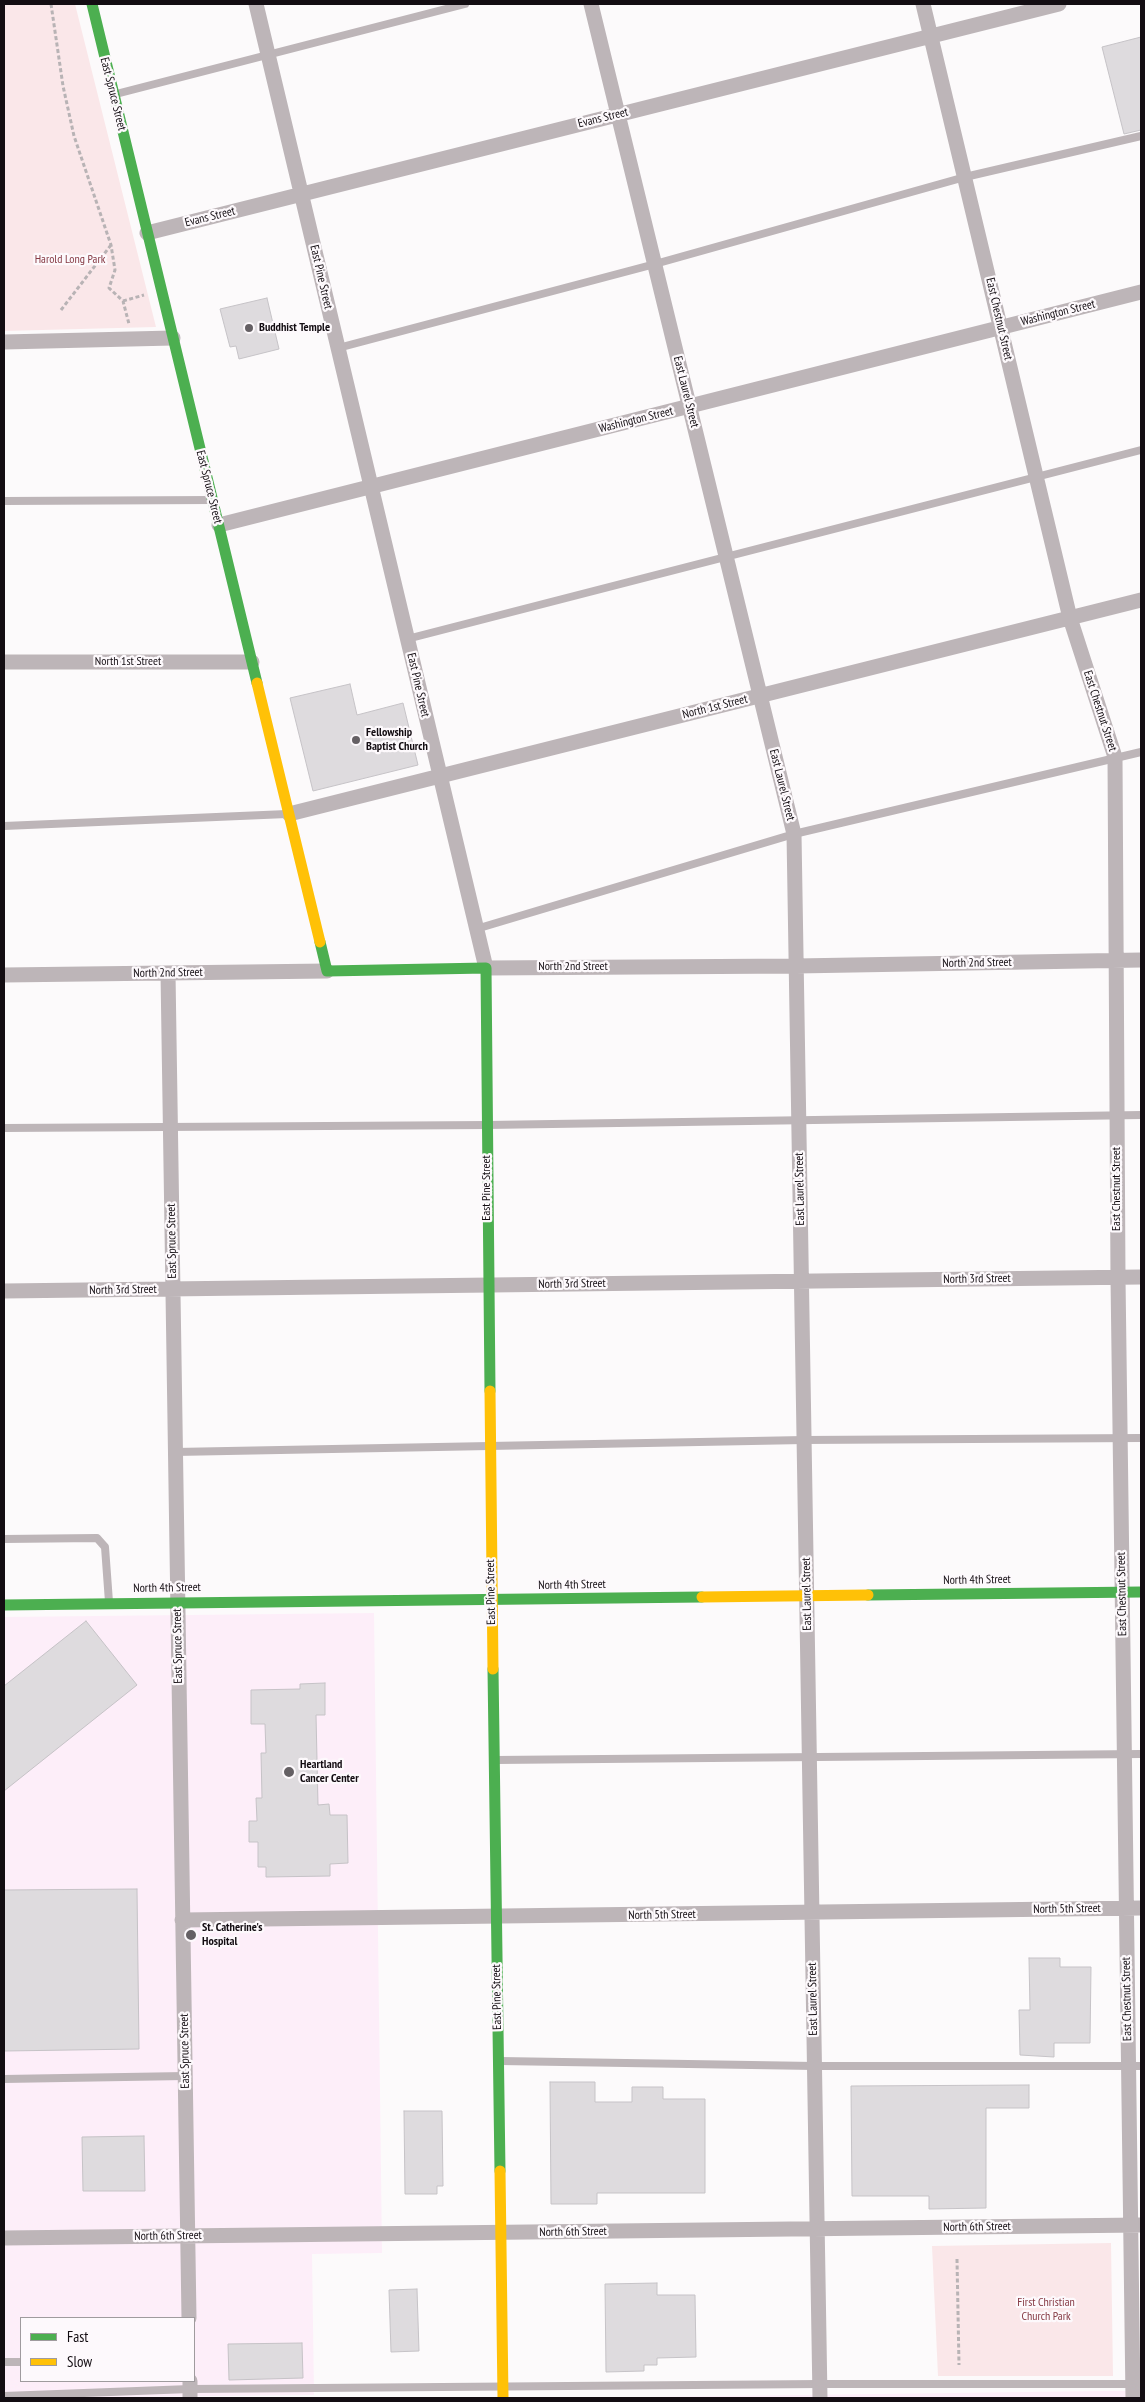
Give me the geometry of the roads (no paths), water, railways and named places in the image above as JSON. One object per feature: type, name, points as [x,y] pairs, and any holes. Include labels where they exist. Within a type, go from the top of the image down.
[{"type":"street","name":"East Spruce Street","points":[[92,4],[327,971]]},
{"type":"street","name":"East Pine Street","points":[[256,4],[486,968],[488,1285],[503,2393]]},
{"type":"street","name":"East Laurel Street","points":[[591,4],[794,834],[820,2391]]},
{"type":"street","name":"East Chestnut Street","points":[[923,4],[1070,618],[1115,757],[1118,1278],[1124,1754],[1126,1908],[1134,2066],[1136,2389]]},
{"type":"street","name":"Evans Street","points":[[147,233],[1059,4]]},
{"type":"street","name":"Washington Street","points":[[218,525],[1141,292]]},
{"type":"street","points":[[4,342],[173,338]]},
{"type":"street","name":"North 1st Street","points":[[289,814],[1141,600]]},
{"type":"street","name":"North 1st Street","points":[[4,662],[252,662]]},
{"type":"street","name":"North 2nd Street","points":[[4,975],[1141,960]]},
{"type":"street","name":"East Spruce Street","points":[[168,973],[188,2317]]},
{"type":"street","name":"North 3rd Street","points":[[4,1291],[1141,1277]]},
{"type":"street","name":"North 4th Street","points":[[4,1605],[1141,1592]]},
{"type":"street","name":"North 5th Street","points":[[182,1920],[496,1918],[1141,1908]]},
{"type":"street","name":"North 6th Street","points":[[4,2238],[1135,2225]]},
{"type":"lane","points":[[114,95],[466,4]]},
{"type":"lane","points":[[338,348],[655,264],[965,177],[1141,136]]},
{"type":"lane","points":[[407,639],[726,555],[1141,450]]},
{"type":"lane","points":[[4,501],[212,500]]},
{"type":"lane","points":[[476,929],[794,834],[1141,752]]},
{"type":"lane","points":[[4,826],[289,814]]},
{"type":"lane","points":[[4,1128],[487,1125],[798,1119],[1141,1116]]},
{"type":"lane","points":[[175,1452],[804,1440],[1141,1438]]},
{"type":"lane","points":[[4,1539],[97,1538],[105,1547],[109,1603]]},
{"type":"lane","points":[[494,1760],[1141,1754]]},
{"type":"lane","points":[[498,2061],[814,2066],[1134,2066]]},
{"type":"lane","points":[[4,2079],[185,2076]]},
{"type":"lane","points":[[4,2362],[20,2362]]},
{"type":"lane","points":[[4,2396],[190,2389],[503,2393],[1136,2389]]},
{"type":"place","name":"Buddhist Temple","points":[[249,328]]},
{"type":"place","name":"Fellowship Baptist Church","points":[[356,740]]},
{"type":"place","name":"Heartland Cancer Center","points":[[289,1772]]},
{"type":"place","name":"St. Catherine's Hospital","points":[[191,1935]]},
{"type":"park label","name":"Harold Long Park","points":[[70,260]]},
{"type":"park label","name":"First Christian Church Park","points":[[1046,2310]]}]
